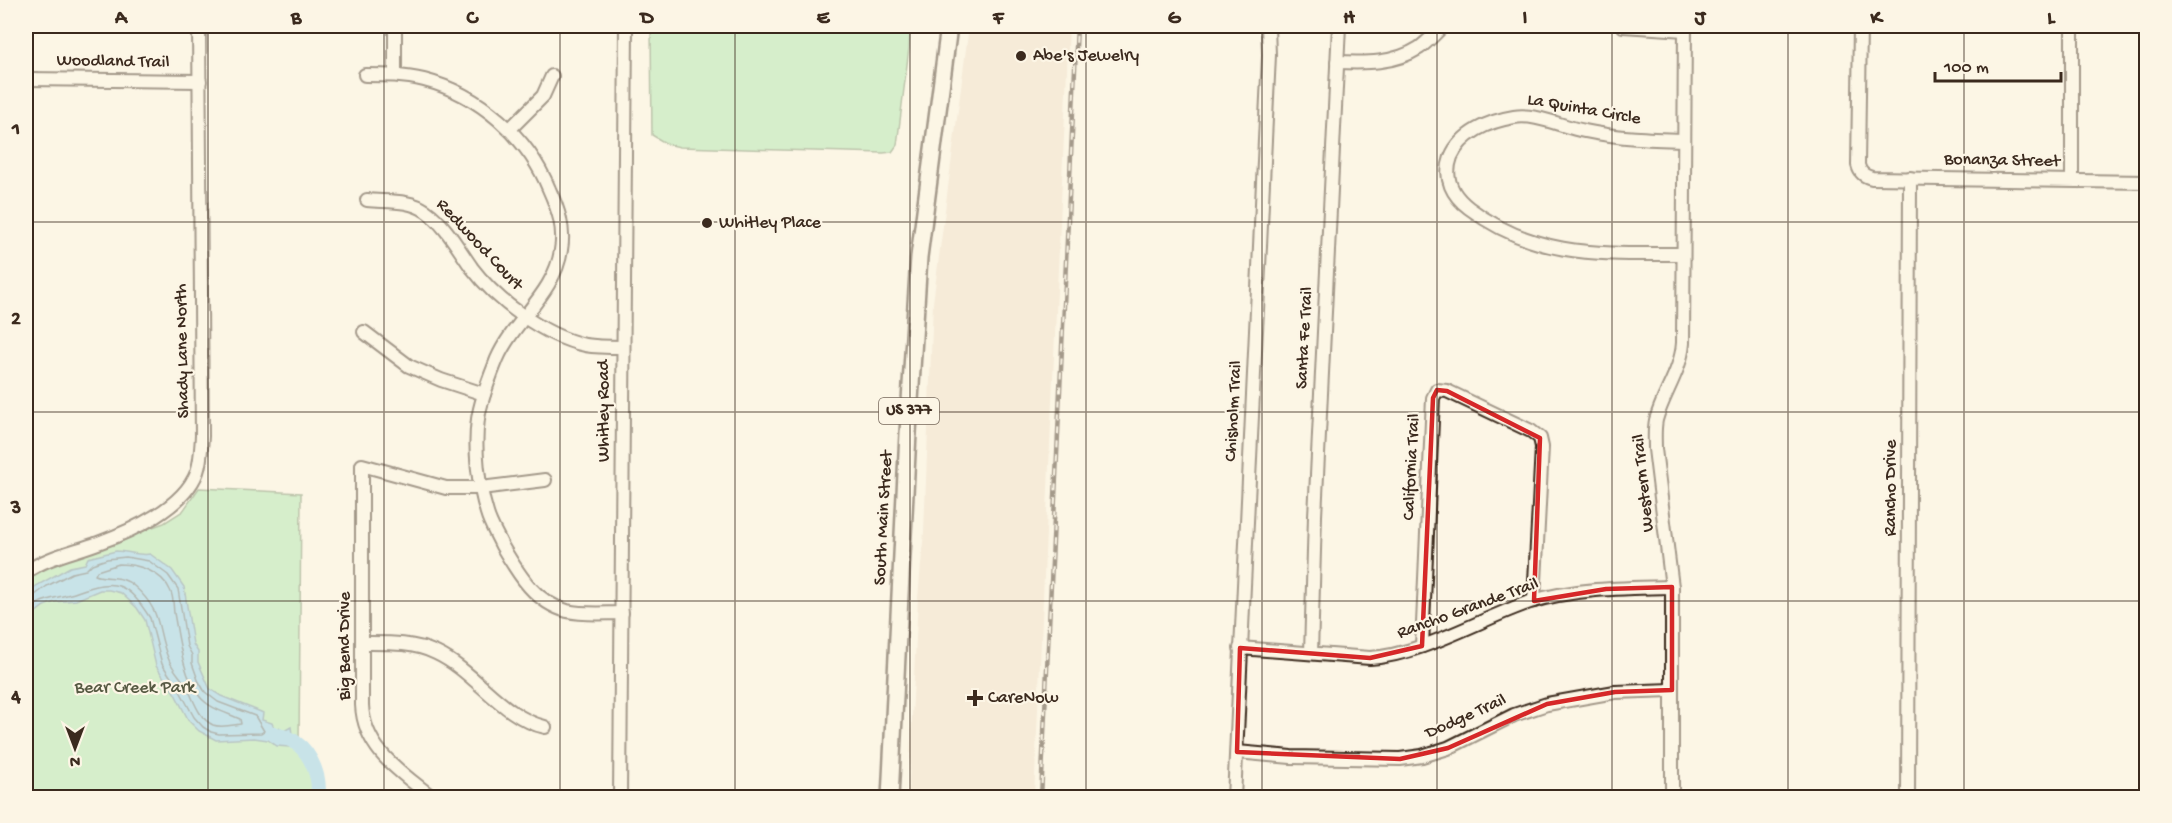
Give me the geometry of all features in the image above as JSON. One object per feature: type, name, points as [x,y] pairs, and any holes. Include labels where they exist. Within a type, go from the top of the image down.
[{"type":"main road","name":"South Main Street","points":[[890,798],[919,257],[949,26]]},
{"type":"street","name":"Shady Lane North","points":[[26,572],[44,562],[99,543],[148,520],[180,497],[190,487],[197,472],[202,436],[199,26]]},
{"type":"street","points":[[395,26],[395,75]]},
{"type":"street","name":"Whitley Road","points":[[620,798],[626,26]]},
{"type":"street","name":"Chisholm Trail","points":[[1234,798],[1268,67],[1268,26]]},
{"type":"street","name":"Santa Fe Trail","points":[[1311,653],[1315,516],[1339,26]]},
{"type":"street","points":[[1337,62],[1372,64],[1410,53],[1421,47],[1443,26]]},
{"type":"street","points":[[1623,26],[1685,28]]},
{"type":"street","name":"Bonanza Street","points":[[1860,26],[1859,171],[1872,178],[2146,182]]},
{"type":"street","points":[[2072,26],[2072,180]]},
{"type":"street","name":"Western Trail","points":[[1672,798],[1672,587],[1654,433],[1657,419],[1683,351],[1685,28]]},
{"type":"street","points":[[365,75],[395,75],[424,80],[443,87],[477,105],[510,129],[538,165],[561,222],[562,247],[555,271],[546,287],[498,356],[484,394],[478,419],[478,470],[481,488],[487,515],[496,534],[529,589],[567,611],[622,613]]},
{"type":"street","points":[[510,129],[543,96],[552,76]]},
{"type":"street","name":"Woodland Trail","points":[[26,79],[200,81]]},
{"type":"street","name":"La Quinta Circle","points":[[1683,254],[1614,254],[1542,246],[1510,233],[1481,217],[1454,195],[1449,175],[1454,152],[1464,139],[1494,121],[1516,116],[1534,118],[1583,131],[1635,139],[1684,140]]},
{"type":"street","name":"Rancho Drive","points":[[1908,798],[1910,178]]},
{"type":"street","name":"Redwood Court","points":[[368,200],[399,202],[426,210],[437,220],[481,279],[506,303],[563,338],[586,345],[622,347]]},
{"type":"street","points":[[364,332],[409,366],[441,380],[484,394]]},
{"type":"street","name":"California Trail","points":[[1422,646],[1429,464],[1433,398],[1437,390],[1447,391],[1531,431],[1540,438],[1542,447],[1534,601]]},
{"type":"street","name":"Big Bend Drive","points":[[433,798],[390,763],[370,738],[363,710],[362,465],[446,488],[481,488]]},
{"type":"street","points":[[481,488],[545,480]]},
{"type":"street","name":"Rancho Grande Trail","points":[[1240,648],[1370,658],[1386,657],[1422,646],[1534,601],[1606,589],[1672,587]]},
{"type":"street","points":[[363,643],[405,644],[435,652],[449,660],[524,721],[545,727]]},
{"type":"street","name":"Dodge Trail","points":[[1237,752],[1291,758],[1401,759],[1422,756],[1448,748],[1514,715],[1547,704],[1615,692],[1672,690]]},
{"type":"highlighted area","points":[[1437,390],[1447,391],[1540,438],[1534,601],[1606,589],[1672,587],[1672,690],[1615,692],[1547,704],[1448,748],[1400,759],[1237,752],[1240,648],[1370,658],[1422,646],[1433,398]]},
{"type":"shaded area","points":[[969,26],[1069,26],[1034,797],[908,797],[918,598],[924,531],[933,303]]},
{"type":"green space","points":[[651,26],[910,26],[897,145],[892,152],[883,153],[680,147],[667,144],[652,135]]},
{"type":"green space","name":"Bear Creek Park","points":[[199,488],[301,493],[299,744],[308,755],[317,776],[317,797],[26,798],[26,572],[164,523],[183,511]]},
{"type":"water","points":[[116,551],[150,554],[172,570],[184,587],[193,644],[198,652],[198,662],[210,689],[221,696],[263,713],[262,720],[272,723],[274,728],[284,731],[291,727],[292,734],[296,735],[289,747],[277,746],[268,740],[254,738],[216,740],[199,731],[189,721],[175,694],[156,666],[145,620],[137,608],[121,593],[100,590],[76,600],[55,602],[44,606],[26,620],[26,595],[36,586],[70,567],[85,564],[88,558]]},
{"type":"waterway","points":[[274,734],[294,741],[311,760],[317,775],[317,798]]},
{"type":"waterway","points":[[319,792],[326,798]]},
{"type":"railway","points":[[1041,798],[1077,26]]},
{"type":"place","name":"Abe's Jewelry","points":[[1021,56]]},
{"type":"place","name":"Whitley Place","points":[[707,223]]},
{"type":"place","name":"CareNow","points":[[975,698]]}]
